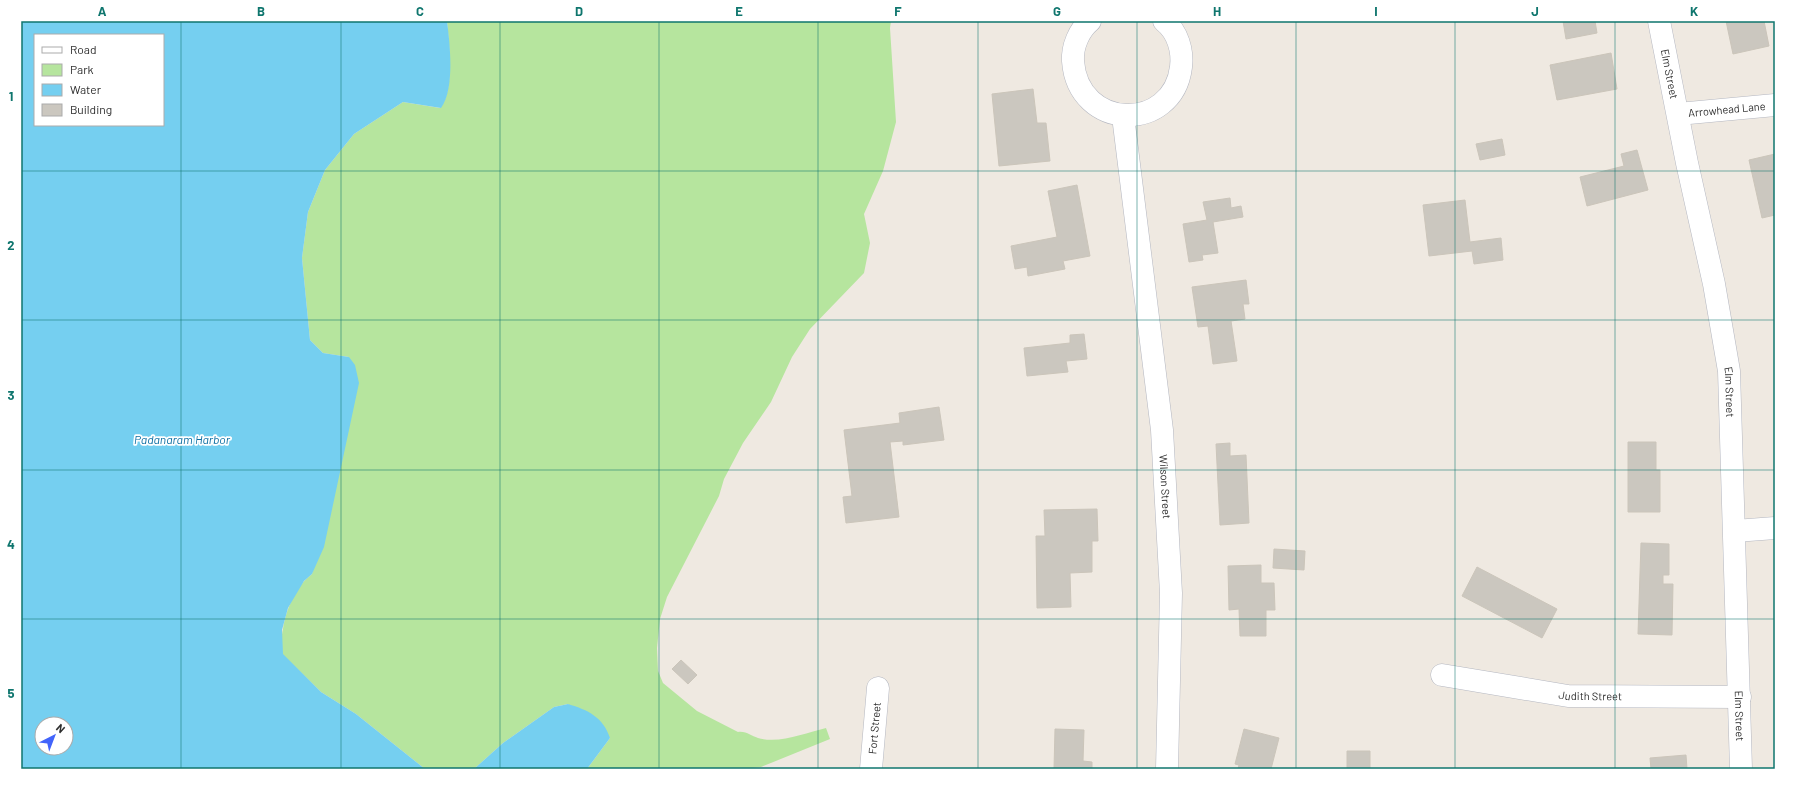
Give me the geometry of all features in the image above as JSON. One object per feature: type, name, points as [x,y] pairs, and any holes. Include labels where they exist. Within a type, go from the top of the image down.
[{"type":"street","points":[[1090,21],[1077,38],[1073,55],[1074,73],[1080,89],[1091,102],[1106,111],[1123,116],[1142,114],[1159,106],[1172,93],[1180,77],[1182,58],[1178,40],[1164,21]]},
{"type":"street","name":"Elm Street","points":[[1659,21],[1714,284],[1729,372],[1742,769]]},
{"type":"street","name":"Arrowhead Lane","points":[[1678,114],[1775,105]]},
{"type":"street","name":"Wilson Street","points":[[1123,116],[1162,430],[1171,593],[1167,769]]},
{"type":"street","points":[[1735,531],[1775,528]]},
{"type":"street","name":"Judith Street","points":[[1442,675],[1568,696],[1740,697]]},
{"type":"street","name":"Fort Street","points":[[871,769],[878,688]]},
{"type":"green space","points":[[447,21],[891,21],[890,28],[896,122],[883,171],[864,214],[870,243],[864,273],[810,329],[792,357],[771,402],[743,443],[724,479],[719,496],[667,597],[660,619],[657,648],[658,671],[663,683],[697,711],[738,732],[746,733],[758,738],[775,740],[784,739],[826,728],[830,739],[761,767],[743,769],[587,769],[610,738],[568,704],[554,707],[503,743],[474,769],[425,769],[356,714],[321,692],[282,654],[282,632],[289,606],[301,585],[312,574],[349,357],[323,353],[310,340],[302,258],[308,212],[325,170],[354,134],[403,102],[440,108],[445,100],[448,90],[450,66]]},
{"type":"water","name":"Padanaram Harbor","points":[[21,21],[447,21],[450,54],[450,78],[445,100],[441,108],[403,102],[354,134],[325,170],[308,212],[302,258],[310,340],[323,353],[349,357],[355,365],[359,383],[324,547],[312,574],[304,581],[288,608],[282,630],[283,654],[321,692],[356,714],[425,769],[21,769]]},
{"type":"water","points":[[568,704],[594,715],[603,725],[610,738],[587,769],[474,769],[503,743],[554,707]]},
{"type":"building","points":[[1563,21],[1595,21],[1597,33],[1566,39]]},
{"type":"building","points":[[1726,21],[1764,21],[1769,46],[1733,54]]},
{"type":"building","points":[[1611,53],[1617,89],[1557,100],[1550,65]]},
{"type":"building","points":[[1033,89],[1037,123],[1046,123],[1050,161],[999,166],[992,94]]},
{"type":"building","points":[[1502,139],[1505,155],[1480,160],[1476,144]]},
{"type":"building","points":[[1637,150],[1648,190],[1587,206],[1580,177],[1624,166],[1621,154]]},
{"type":"building","points":[[1775,154],[1775,215],[1762,218],[1749,160]]},
{"type":"building","points":[[1077,185],[1090,256],[1063,261],[1065,269],[1028,276],[1027,267],[1015,269],[1011,246],[1057,237],[1048,191]]},
{"type":"building","points":[[1230,198],[1231,208],[1241,206],[1243,217],[1213,222],[1218,253],[1202,255],[1203,260],[1189,262],[1183,224],[1207,220],[1203,202]]},
{"type":"building","points":[[1465,200],[1470,242],[1501,238],[1503,260],[1474,264],[1472,251],[1429,256],[1423,205]]},
{"type":"building","points":[[1246,280],[1249,304],[1243,304],[1245,319],[1231,321],[1237,361],[1213,364],[1208,326],[1198,327],[1192,287]]},
{"type":"building","points":[[1084,334],[1087,359],[1066,361],[1068,372],[1027,376],[1024,348],[1070,343],[1070,335]]},
{"type":"building","points":[[939,407],[944,440],[903,445],[903,441],[890,442],[899,517],[846,523],[843,497],[852,496],[844,430],[900,423],[899,413]]},
{"type":"building","points":[[1628,442],[1656,442],[1656,470],[1660,470],[1660,512],[1628,512]]},
{"type":"building","points":[[1230,443],[1230,456],[1246,455],[1249,523],[1220,525],[1216,444]]},
{"type":"building","points":[[1097,509],[1098,541],[1092,541],[1092,572],[1070,573],[1071,607],[1037,608],[1036,536],[1045,536],[1044,510]]},
{"type":"building","points":[[1641,543],[1669,544],[1669,575],[1663,575],[1663,584],[1673,584],[1672,635],[1638,634]]},
{"type":"building","points":[[1274,549],[1305,551],[1304,570],[1273,568]]},
{"type":"building","points":[[1261,565],[1261,583],[1274,583],[1275,610],[1266,610],[1266,636],[1240,636],[1239,609],[1229,610],[1228,566]]},
{"type":"building","points":[[1477,567],[1557,609],[1542,638],[1462,596]]},
{"type":"building","points":[[681,660],[697,675],[688,684],[672,669]]},
{"type":"building","points":[[1055,729],[1084,730],[1083,761],[1092,762],[1092,769],[1054,769]]},
{"type":"building","points":[[1244,729],[1279,738],[1271,769],[1238,769],[1239,765],[1235,764]]},
{"type":"building","points":[[1347,751],[1370,751],[1370,769],[1347,769]]},
{"type":"building","points":[[1686,755],[1687,769],[1651,769],[1650,758]]}]
